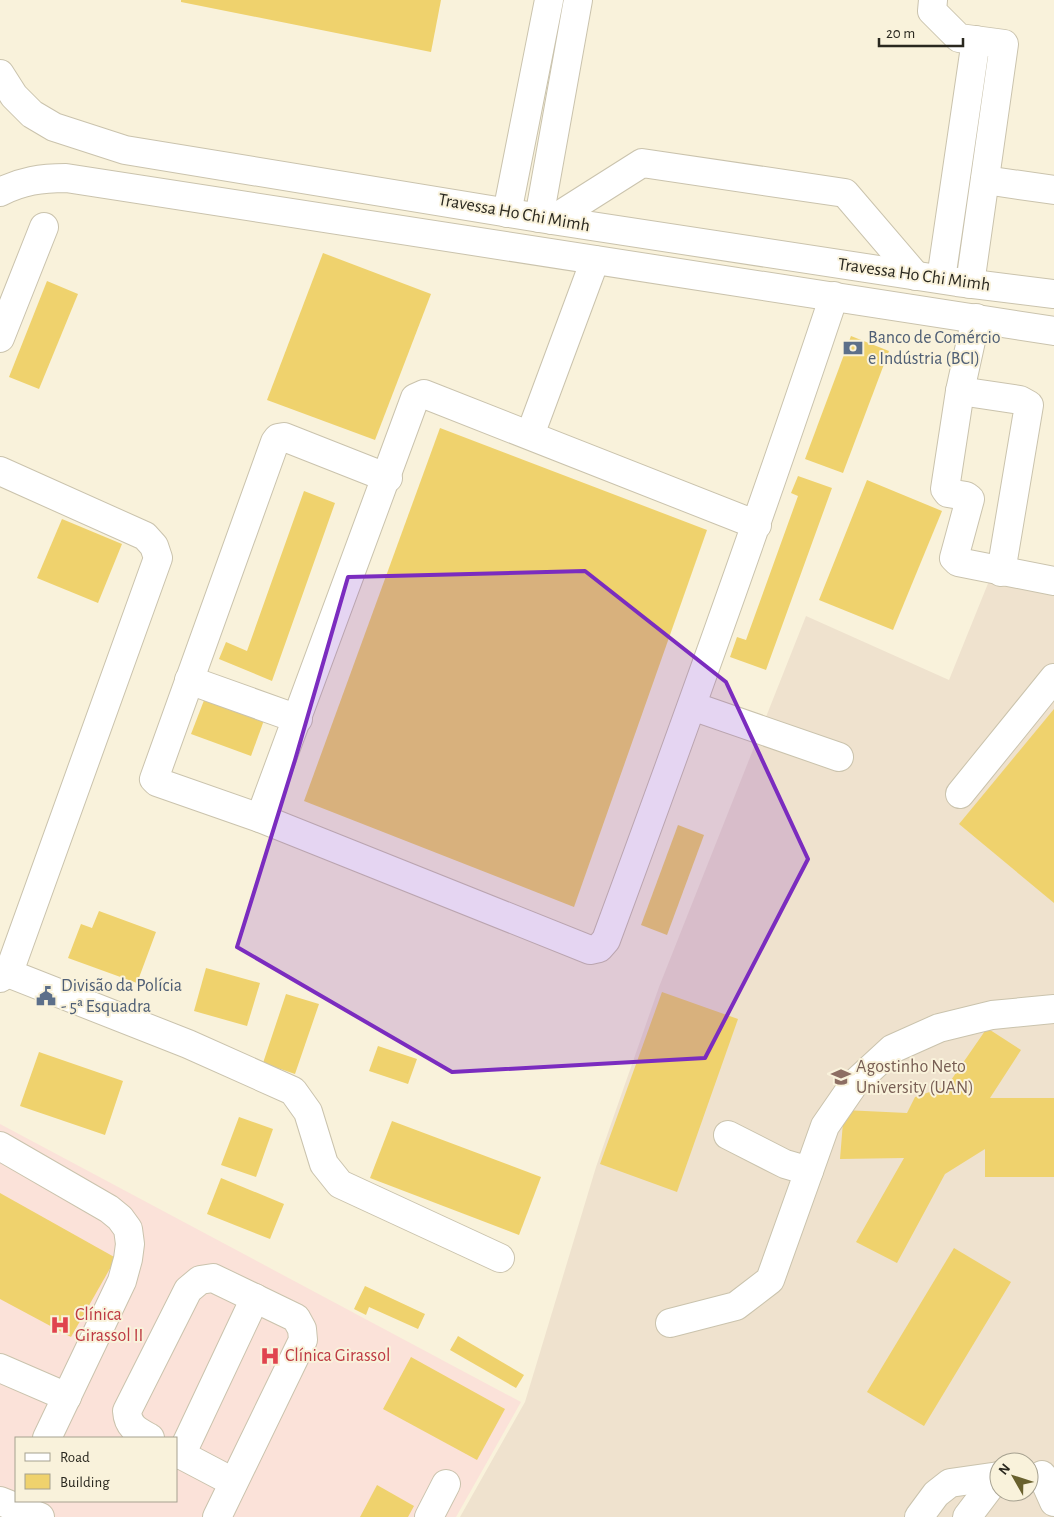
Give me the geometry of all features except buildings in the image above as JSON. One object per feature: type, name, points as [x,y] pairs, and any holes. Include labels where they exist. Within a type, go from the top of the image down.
[{"type":"street","points":[[507,213],[549,0]]},
{"type":"street","points":[[545,219],[578,0]]},
{"type":"street","points":[[933,0],[932,11],[975,40],[1004,44],[985,180],[942,280]]},
{"type":"street","points":[[942,280],[975,40]]},
{"type":"street","name":"Travessa Ho Chi Mimh","points":[[0,74],[14,96],[32,114],[54,127],[125,150],[545,219],[942,280],[1054,294]]},
{"type":"street","points":[[545,219],[642,163],[836,191],[845,193],[942,280]]},
{"type":"street","name":"Travessa Ho Chi Mimh","points":[[0,192],[36,178],[66,178],[1054,331]]},
{"type":"street","points":[[985,180],[1054,190]]},
{"type":"street","points":[[0,338],[44,227]]},
{"type":"street","points":[[530,435],[595,260]]},
{"type":"street","points":[[388,478],[284,437],[278,438],[188,680],[154,779],[157,782],[260,818],[590,950],[599,948],[606,940],[692,706],[757,525],[834,296]]},
{"type":"street","points":[[976,318],[960,391],[945,489],[948,493],[966,496],[970,499],[954,558],[958,562],[1001,572],[1054,581]]},
{"type":"street","points":[[960,391],[1020,400],[1029,405],[1001,572]]},
{"type":"street","points":[[260,818],[388,478],[415,398],[419,394],[424,394],[530,435],[757,525]]},
{"type":"street","points":[[0,472],[145,536],[154,546],[158,558],[3,973],[188,1044],[293,1091],[308,1112],[324,1164],[340,1184],[500,1258]]},
{"type":"street","points":[[960,794],[1054,678]]},
{"type":"street","points":[[188,680],[298,719]]},
{"type":"street","points":[[692,706],[839,758]]},
{"type":"street","points":[[670,1323],[736,1306],[770,1280],[826,1126],[854,1084],[892,1049],[939,1028],[992,1014],[1053,1009]]},
{"type":"street","points":[[728,1135],[786,1164],[809,1171]]},
{"type":"street","points":[[0,1146],[109,1210],[120,1218],[128,1230],[130,1244],[122,1282],[47,1437]]},
{"type":"street","points":[[148,1437],[133,1429],[128,1421],[127,1411],[188,1290],[200,1280],[212,1278],[296,1318],[302,1329],[303,1340],[217,1517]]},
{"type":"street","points":[[233,1482],[179,1453],[255,1298]]},
{"type":"street","points":[[0,1368],[67,1397]]},
{"type":"street","points":[[1042,1475],[1054,1502]]},
{"type":"street","points":[[919,1517],[936,1494],[950,1483],[989,1477]]},
{"type":"street","points":[[429,1517],[446,1484]]},
{"type":"street","points":[[966,1517],[989,1488]]},
{"type":"street","points":[[11,1503],[40,1517]]},
{"type":"highlighted area","points":[[585,571],[726,682],[808,859],[705,1058],[452,1072],[237,947],[295,760],[348,577]]},
{"type":"shaded area","name":"Agostinho Neto University (UAN)","points":[[989,581],[1054,594],[1054,1517],[460,1517],[525,1402],[596,1167],[659,987],[806,616],[949,680]]},
{"type":"shaded area","name":"Clínica Girassol","points":[[0,1124],[521,1402],[456,1517],[0,1517]]},
{"type":"place","name":"Banco de Comércio e Indústria (BCI)","points":[[853,348]]},
{"type":"place","name":"Divisão da Polícia - 5ª Esquadra","points":[[46,996]]},
{"type":"place","name":"Agostinho Neto University (UAN)","points":[[841,1077]]},
{"type":"place","name":"Clínica Girassol II","points":[[60,1325]]},
{"type":"place","name":"Clínica Girassol","points":[[270,1356]]}]
